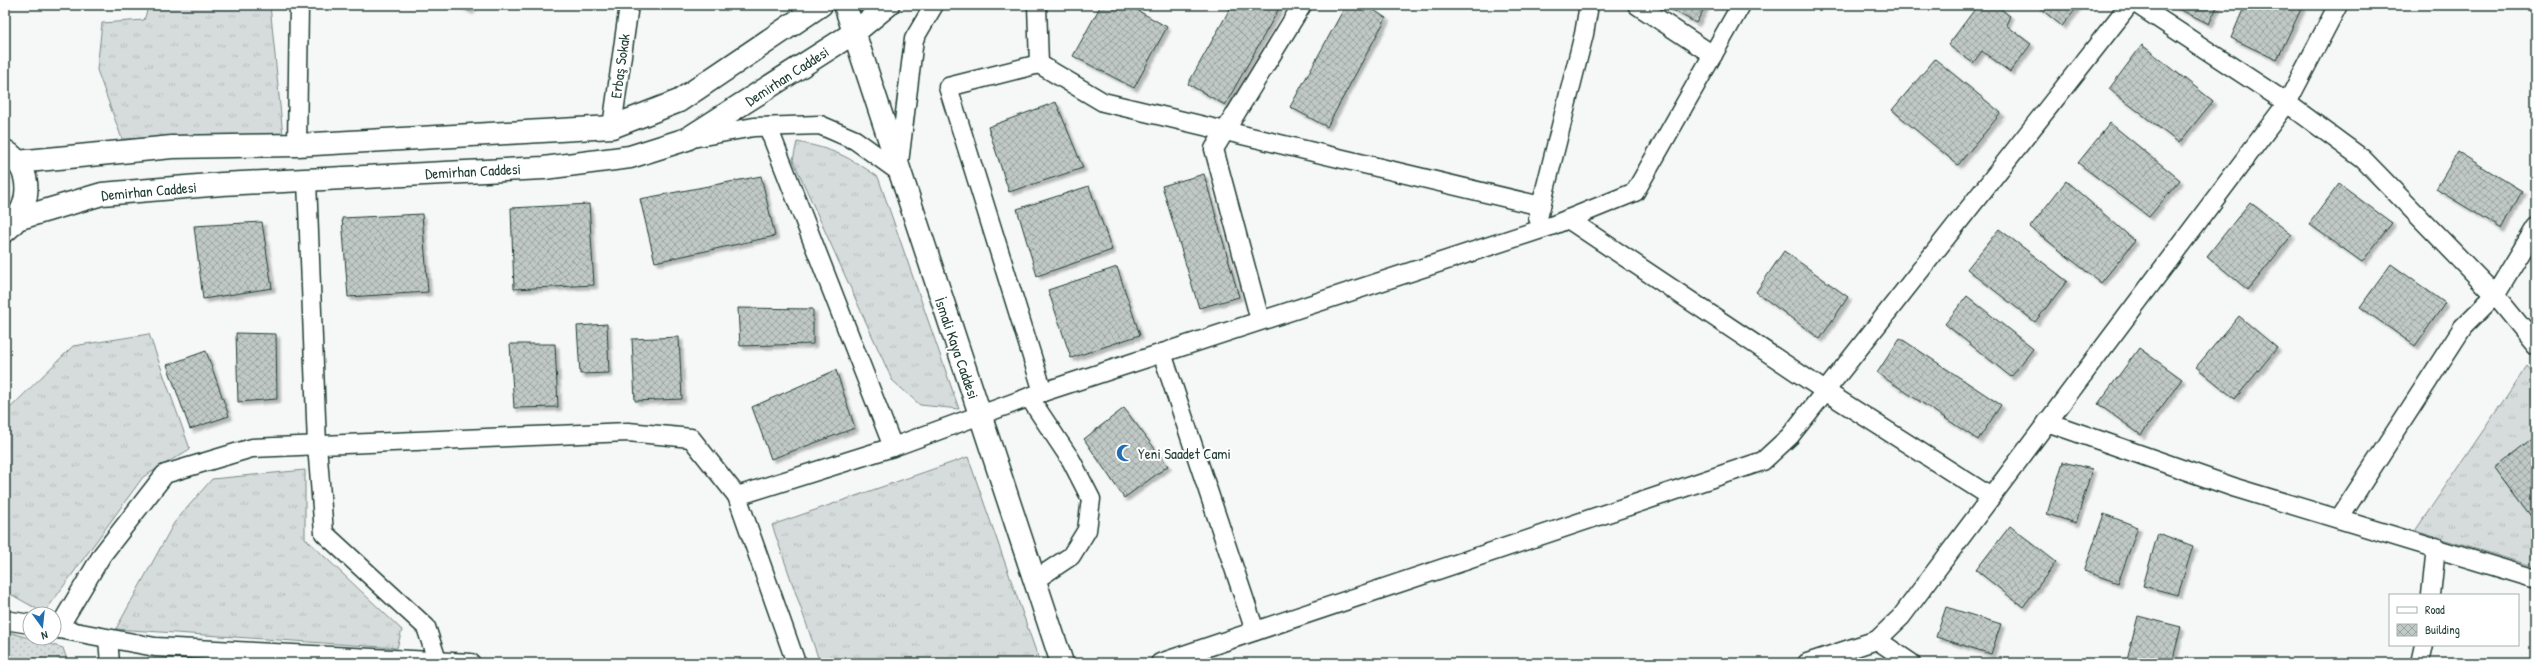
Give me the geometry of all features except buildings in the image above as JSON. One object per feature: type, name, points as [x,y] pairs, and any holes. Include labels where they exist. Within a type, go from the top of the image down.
[{"type":"main road","points":[[11,157],[172,147],[297,145],[612,128],[679,101],[822,5]]},
{"type":"main road","name":"İsmali Kaya Caddesi","points":[[845,5],[855,32],[898,171],[1062,663]]},
{"type":"main road","name":"Demirhan Caddesi","points":[[11,225],[102,194],[307,180],[544,168],[630,157],[687,139],[855,32],[888,5]]},
{"type":"main road","points":[[11,157],[25,176],[27,191],[25,206],[11,225]]},
{"type":"street","points":[[297,145],[299,5]]},
{"type":"street","name":"Erbaş Sokak","points":[[612,128],[629,5]]},
{"type":"street","points":[[687,139],[768,127],[820,125],[855,140],[898,171],[914,39],[934,5]]},
{"type":"street","points":[[1037,5],[1039,64]]},
{"type":"street","points":[[1260,320],[1214,149],[1227,132],[1302,5]]},
{"type":"street","points":[[1534,231],[1584,34],[1589,5]]},
{"type":"street","points":[[1637,5],[1713,55]]},
{"type":"street","points":[[737,496],[894,447],[1036,394],[1534,231],[1635,192],[1741,5]]},
{"type":"street","points":[[1160,663],[1763,461],[1790,436],[2128,5]]},
{"type":"street","points":[[2138,5],[2287,103],[2363,159],[2495,295],[2536,345]]},
{"type":"street","points":[[1807,663],[1877,640],[1901,617],[2287,103],[2338,5]]},
{"type":"street","points":[[1035,580],[1071,556],[1088,530],[1091,499],[1036,394],[948,87],[1039,64],[1102,102],[1541,206]]},
{"type":"street","points":[[768,127],[894,447]]},
{"type":"street","points":[[307,180],[317,445],[324,533],[426,627],[438,663]]},
{"type":"street","points":[[1568,219],[1825,391],[1991,497]]},
{"type":"street","points":[[2339,519],[2463,327],[2495,295],[2536,227]]},
{"type":"street","points":[[1162,353],[1255,631]]},
{"type":"street","points":[[2047,422],[2236,488],[2436,547],[2536,580]]},
{"type":"street","points":[[62,619],[102,555],[165,474],[252,448],[628,432],[691,438],[737,496],[796,663],[792,663]]},
{"type":"street","points":[[2431,594],[2436,547]]},
{"type":"street","points":[[5,620],[22,623]]},
{"type":"street","points":[[62,630],[155,647],[438,663],[471,663]]},
{"type":"street","points":[[108,639],[110,663]]},
{"type":"street","points":[[1877,640],[1911,663]]},
{"type":"street","points":[[2420,663],[2424,646]]},
{"type":"green space","points":[[149,5],[270,5],[283,136],[122,139],[97,70],[102,23],[144,20]]},
{"type":"green space","points":[[797,142],[821,147],[840,154],[878,177],[959,409],[920,405],[892,380],[793,160]]},
{"type":"green space","points":[[149,334],[190,449],[143,477],[49,606],[32,606],[5,591],[5,413],[73,346]]},
{"type":"green space","points":[[2527,366],[2536,376],[2536,567],[2415,531]]},
{"type":"green space","points":[[968,457],[1040,663],[820,663],[772,525]]},
{"type":"green space","points":[[305,470],[305,538],[402,630],[397,648],[116,629],[174,523],[212,479]]},
{"type":"green space","points":[[5,631],[22,636],[22,646],[56,646],[63,648],[68,663],[5,663]]},
{"type":"place","name":"Yeni Saadet Cami","points":[[1125,453]]}]
